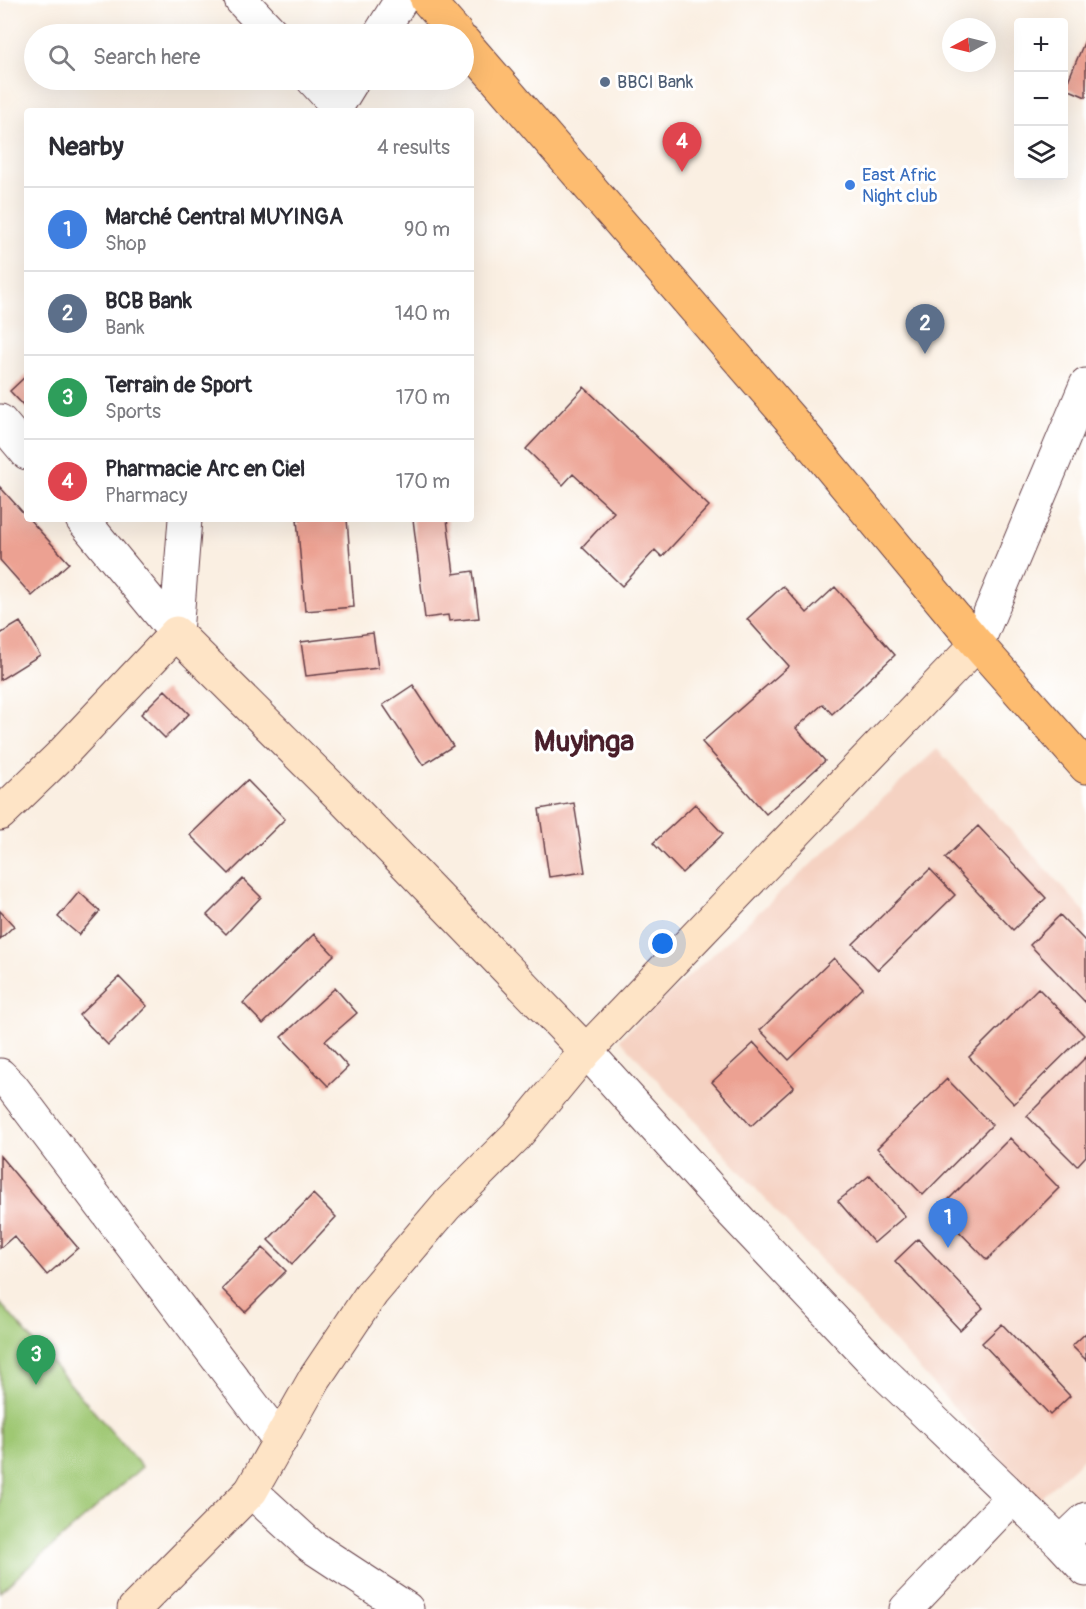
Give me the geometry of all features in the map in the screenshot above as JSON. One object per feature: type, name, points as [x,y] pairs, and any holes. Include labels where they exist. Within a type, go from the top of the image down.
[{"type":"main road","points":[[427,0],[448,24]]},
{"type":"main road","points":[[474,54],[792,421],[978,644],[1086,767]]},
{"type":"street","points":[[242,0],[264,24]]},
{"type":"street","points":[[386,24],[401,0]]},
{"type":"street","points":[[328,90],[342,99]]},
{"type":"street","points":[[134,1609],[251,1491],[315,1378],[372,1293],[446,1206],[516,1136],[586,1051],[978,644],[1086,385]]},
{"type":"street","points":[[0,421],[24,449]]},
{"type":"street","points":[[84,522],[176,633],[342,798],[586,1051],[735,1215],[881,1370],[1086,1570]]},
{"type":"street","points":[[0,814],[62,755],[176,633],[185,522]]},
{"type":"street","points":[[0,1075],[280,1441]]},
{"type":"street","points":[[251,1491],[312,1546],[407,1609]]},
{"type":"street","points":[[906,1609],[1013,1497]]},
{"type":"street","points":[[1060,1543],[1086,1519]]},
{"type":"shaded area","points":[[937,749],[1086,913],[1086,1456],[1038,1500],[620,1039]]},
{"type":"green space","points":[[0,1303],[142,1467],[0,1592]]},
{"type":"building","points":[[1086,38],[1086,97],[1068,89],[1068,81]]},
{"type":"building","points":[[24,378],[24,406],[10,391]]},
{"type":"building","points":[[584,387],[709,506],[662,557],[655,550],[622,586],[582,547],[614,512],[573,474],[563,485],[526,449]]},
{"type":"building","points":[[0,487],[24,514],[24,522],[32,522],[69,563],[32,596],[0,560]]},
{"type":"building","points":[[297,522],[347,522],[354,607],[305,611]]},
{"type":"building","points":[[413,522],[447,522],[454,574],[473,571],[479,618],[449,621],[448,615],[425,618]]},
{"type":"building","points":[[783,586],[807,613],[835,587],[895,655],[832,714],[823,704],[796,728],[825,761],[766,814],[702,742],[789,666],[747,619]]},
{"type":"building","points":[[20,622],[40,655],[0,680],[0,634]]},
{"type":"building","points":[[373,633],[378,668],[306,676],[301,642]]},
{"type":"building","points":[[413,685],[453,746],[423,765],[383,705]]},
{"type":"building","points":[[165,690],[189,714],[165,738],[141,714]]},
{"type":"building","points":[[247,780],[285,819],[229,874],[190,835]]},
{"type":"building","points":[[574,803],[585,872],[549,877],[539,809]]},
{"type":"building","points":[[695,804],[723,834],[682,873],[653,843]]},
{"type":"building","points":[[978,826],[1046,898],[1013,930],[945,858]]},
{"type":"building","points":[[930,869],[955,895],[878,970],[853,944]]},
{"type":"building","points":[[243,879],[261,897],[226,934],[207,915]]},
{"type":"building","points":[[79,892],[100,911],[79,935],[58,917]]},
{"type":"building","points":[[0,911],[14,926],[0,939]]},
{"type":"building","points":[[1060,915],[1086,942],[1086,1003],[1030,945]]},
{"type":"building","points":[[314,934],[334,955],[263,1024],[243,1003]]},
{"type":"building","points":[[834,958],[863,988],[789,1060],[760,1030]]},
{"type":"building","points":[[119,977],[147,1006],[108,1045],[79,1015]]},
{"type":"building","points":[[335,988],[357,1013],[325,1041],[348,1067],[328,1086],[281,1037]]},
{"type":"building","points":[[1038,988],[1084,1035],[1014,1104],[969,1057]]},
{"type":"building","points":[[754,1043],[794,1087],[751,1126],[712,1082]]},
{"type":"building","points":[[1086,1057],[1086,1156],[1077,1166],[1027,1116]]},
{"type":"building","points":[[947,1079],[992,1125],[923,1195],[877,1148]]},
{"type":"building","points":[[1010,1138],[1059,1188],[987,1260],[938,1210]]},
{"type":"building","points":[[0,1156],[78,1248],[47,1275],[14,1236],[0,1248]]},
{"type":"building","points":[[870,1175],[905,1216],[874,1243],[838,1201]]},
{"type":"building","points":[[313,1194],[336,1217],[292,1264],[268,1240]]},
{"type":"building","points":[[918,1239],[983,1308],[960,1330],[895,1261]]},
{"type":"building","points":[[263,1248],[286,1271],[245,1312],[222,1289]]},
{"type":"building","points":[[1002,1324],[1070,1396],[1050,1415],[982,1343]]},
{"type":"building","points":[[1086,1333],[1086,1360],[1072,1346]]},
{"type":"place","name":"BBCI Bank","points":[[605,82]]},
{"type":"place","name":"Pharmacie Arc en Ciel","points":[[682,172]]},
{"type":"place","name":"East Afric Night club","points":[[850,185]]},
{"type":"place","name":"BCB Bank","points":[[925,354]]},
{"type":"place","name":"Marché Central MUYINGA","points":[[948,1248]]},
{"type":"place","name":"Terrain de Sport","points":[[36,1385]]},
{"type":"district","name":"Muyinga","points":[[584,741]]}]
